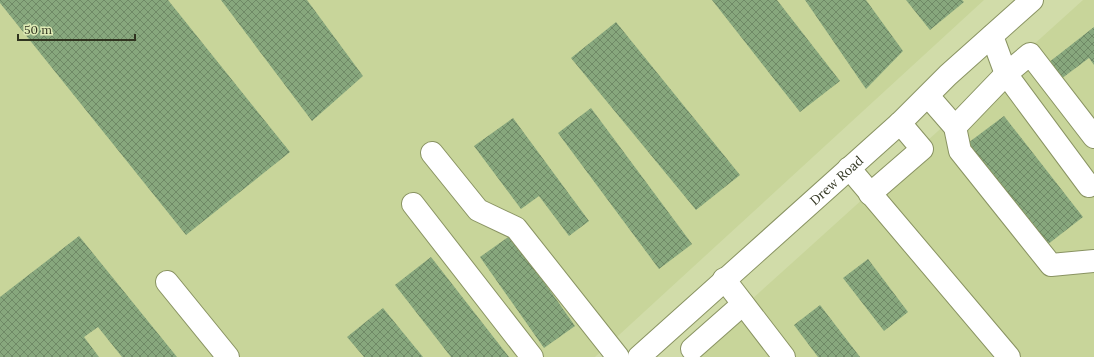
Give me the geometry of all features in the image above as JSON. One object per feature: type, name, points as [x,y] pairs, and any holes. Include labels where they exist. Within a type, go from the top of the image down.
[{"type":"street","name":"Drew Road","points":[[639,357],[724,279],[900,123],[1032,0]]},
{"type":"street","points":[[992,36],[1006,74],[1089,186]]},
{"type":"street","points":[[955,127],[1006,74],[1030,54],[1094,137]]},
{"type":"street","points":[[928,96],[955,127],[960,151],[1051,265],[1094,260]]},
{"type":"street","points":[[870,194],[922,149],[900,123]]},
{"type":"street","points":[[432,153],[478,210],[516,228],[618,357]]},
{"type":"street","points":[[849,168],[1008,357]]},
{"type":"street","points":[[413,204],[532,357]]},
{"type":"street","points":[[724,279],[784,357]]},
{"type":"street","points":[[167,282],[228,357]]},
{"type":"street","points":[[673,326],[696,353],[743,304]]},
{"type":"shaded area","points":[[0,0],[984,0],[595,357],[0,357]]},
{"type":"shaded area","points":[[1083,0],[1094,0],[1094,357],[688,357]]},
{"type":"building","points":[[0,0],[168,0],[290,152],[186,235],[0,3]]},
{"type":"building","points":[[221,0],[307,0],[363,76],[312,121]]},
{"type":"building","points":[[712,0],[777,0],[840,81],[800,112]]},
{"type":"building","points":[[805,0],[866,0],[903,51],[866,89]]},
{"type":"building","points":[[906,0],[962,0],[964,2],[930,30]]},
{"type":"building","points":[[616,22],[740,175],[696,210],[571,58]]},
{"type":"building","points":[[1094,27],[1094,65],[1089,58],[1061,79],[1048,63]]},
{"type":"building","points":[[591,108],[692,244],[659,269],[558,133]]},
{"type":"building","points":[[1004,116],[1083,217],[1043,248],[964,146]]},
{"type":"building","points":[[513,118],[589,221],[569,236],[539,196],[521,209],[474,146]]},
{"type":"building","points":[[511,235],[575,326],[544,348],[480,257]]},
{"type":"building","points":[[79,236],[177,357],[122,357],[98,327],[84,337],[99,357],[0,357],[0,297]]},
{"type":"building","points":[[431,257],[509,357],[451,357],[395,285]]},
{"type":"building","points":[[868,259],[908,312],[884,331],[843,278]]},
{"type":"building","points":[[820,305],[860,357],[818,357],[794,325]]},
{"type":"building","points":[[383,308],[423,357],[364,357],[347,337]]}]
